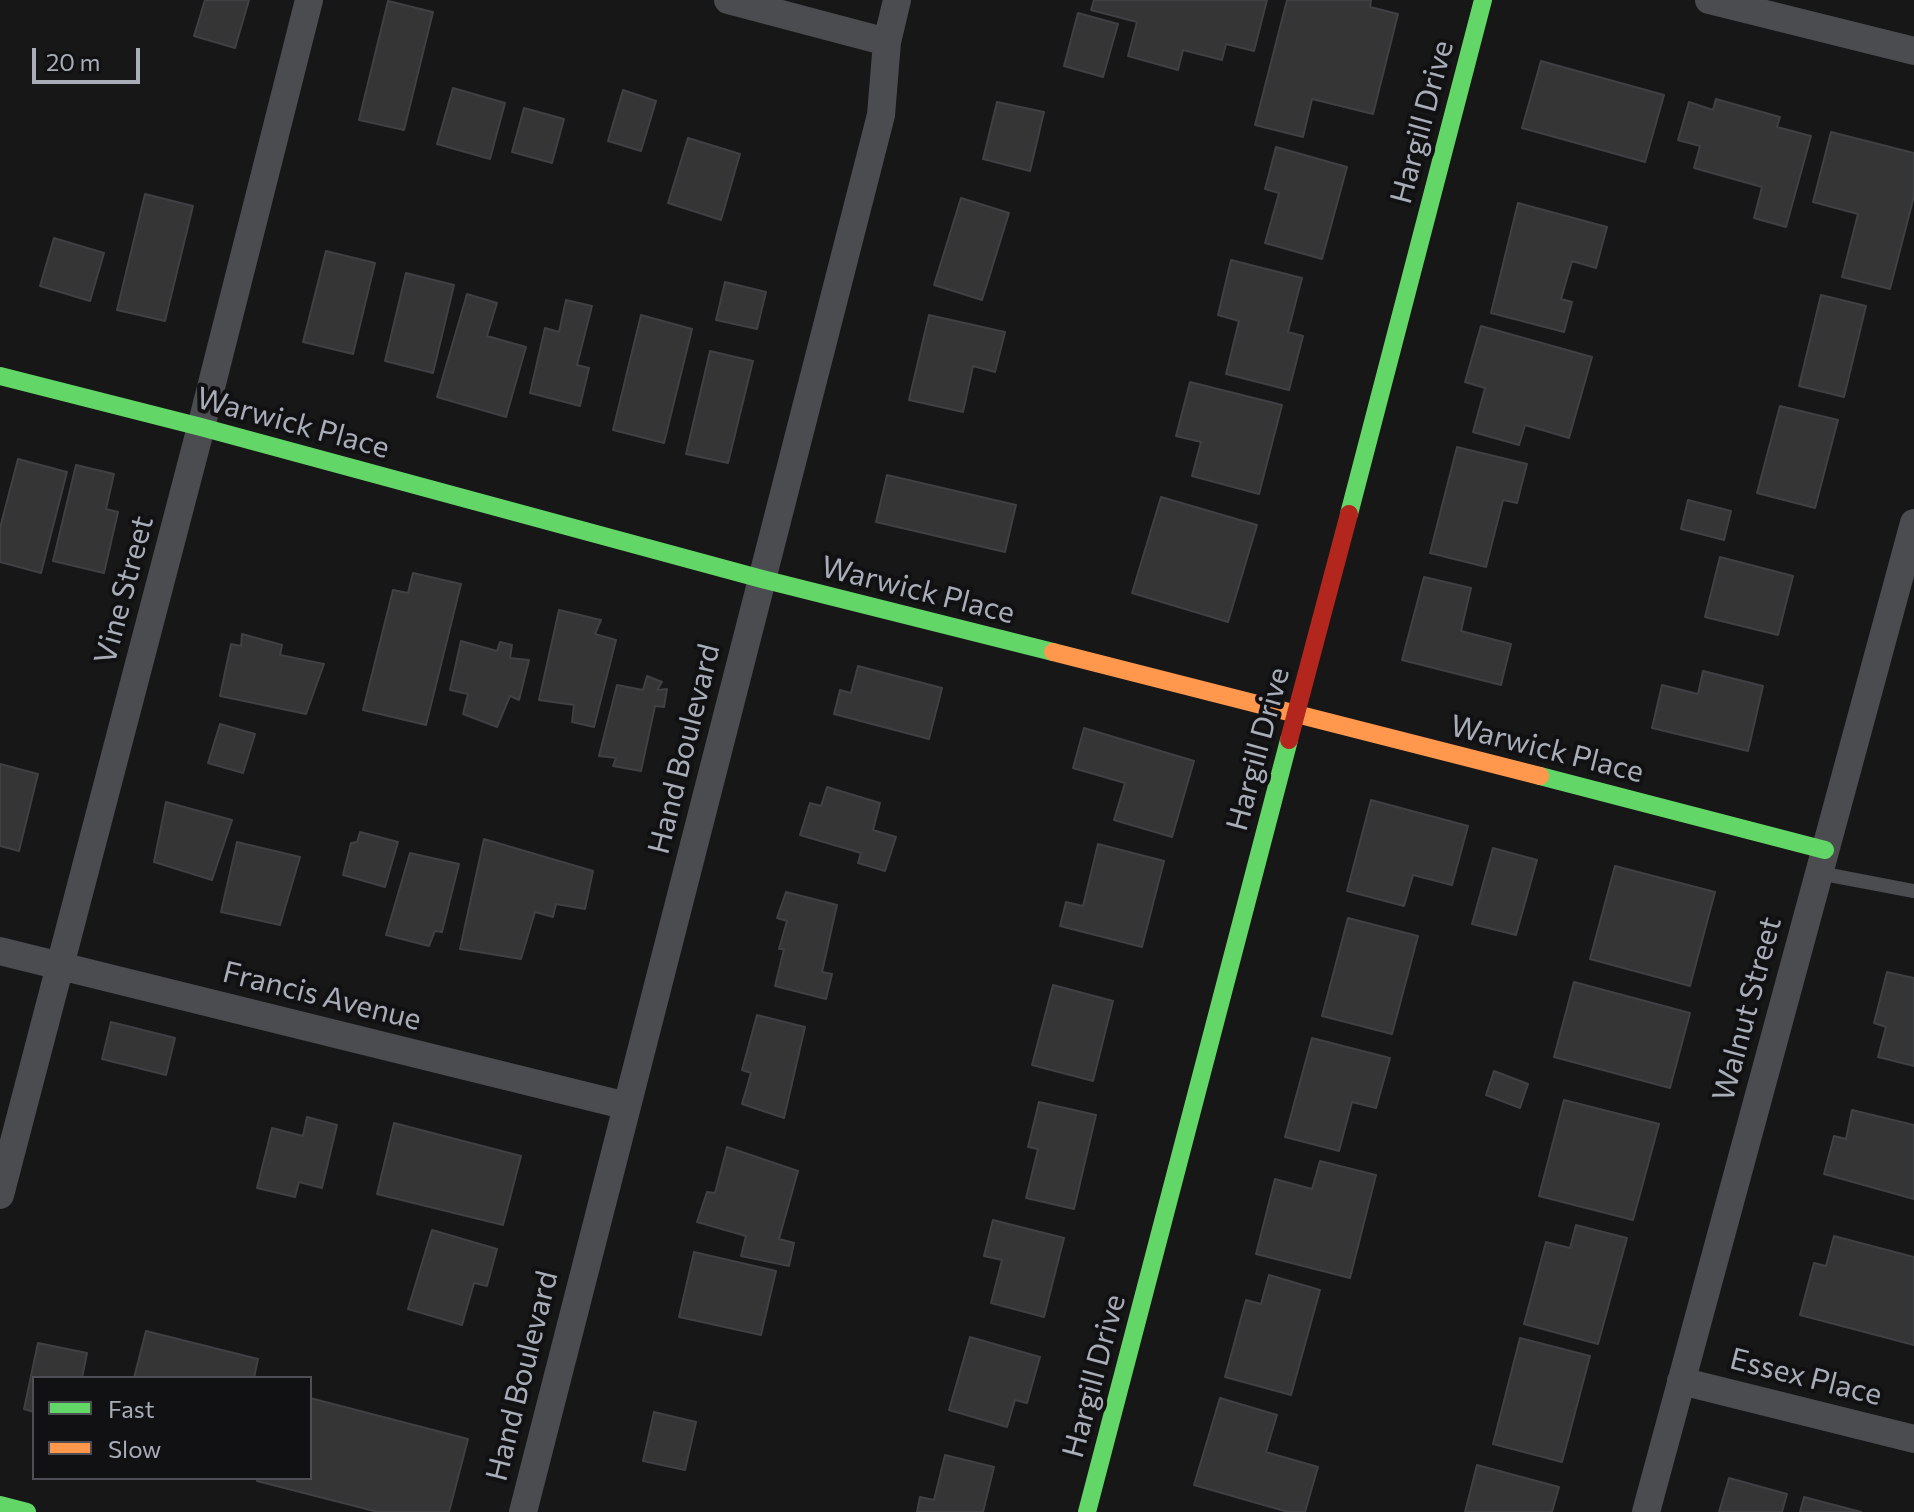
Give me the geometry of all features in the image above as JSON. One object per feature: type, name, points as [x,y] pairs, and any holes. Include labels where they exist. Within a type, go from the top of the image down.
[{"type":"street","name":"Vine Street","points":[[0,1195],[309,0]]},
{"type":"street","points":[[728,0],[887,42]]},
{"type":"street","name":"Hand Boulevard","points":[[523,1512],[881,115],[887,42],[897,0]]},
{"type":"street","name":"Hargill Drive","points":[[1087,1512],[1483,0]]},
{"type":"street","points":[[1709,0],[1745,4],[1914,51]]},
{"type":"street","name":"Warwick Place","points":[[0,376],[201,427],[762,579],[1296,713],[1822,861]]},
{"type":"street","name":"Walnut Street","points":[[1646,1512],[1914,523]]},
{"type":"street","name":"Francis Avenue","points":[[0,951],[627,1106]]},
{"type":"street","name":"Essex Place","points":[[1681,1381],[1914,1439]]},
{"type":"street","points":[[0,1505],[27,1512]]},
{"type":"lane","points":[[1822,861],[1914,891]]},
{"type":"building","points":[[205,0],[249,0],[235,48],[194,36]]},
{"type":"building","points":[[1094,0],[1267,0],[1254,51],[1226,44],[1222,60],[1183,50],[1178,70],[1128,56],[1137,22],[1091,10]]},
{"type":"building","points":[[1287,0],[1371,0],[1370,7],[1398,14],[1373,114],[1312,99],[1303,137],[1255,125]]},
{"type":"building","points":[[388,1],[433,12],[404,130],[359,120]]},
{"type":"building","points":[[1078,13],[1118,24],[1103,77],[1064,66]]},
{"type":"building","points":[[1541,61],[1664,95],[1645,162],[1522,128]]},
{"type":"building","points":[[453,88],[505,103],[490,159],[437,144]]},
{"type":"building","points":[[623,90],[656,101],[641,151],[608,141]]},
{"type":"building","points":[[1716,99],[1780,117],[1777,127],[1811,136],[1786,227],[1754,218],[1762,187],[1694,168],[1700,146],[1678,140],[1689,102],[1713,110]]},
{"type":"building","points":[[997,102],[1044,112],[1030,171],[983,159]]},
{"type":"building","points":[[524,108],[564,119],[552,163],[512,152]]},
{"type":"building","points":[[1831,132],[1914,153],[1914,196],[1890,289],[1842,277],[1858,214],[1813,202]]},
{"type":"building","points":[[688,138],[740,154],[721,220],[668,203]]},
{"type":"building","points":[[1276,147],[1347,167],[1322,259],[1265,243],[1279,193],[1265,189]]},
{"type":"building","points":[[145,194],[193,206],[165,321],[117,310]]},
{"type":"building","points":[[961,198],[1009,213],[982,300],[934,285]]},
{"type":"building","points":[[1518,203],[1607,227],[1596,268],[1572,261],[1561,299],[1572,302],[1564,332],[1491,313]]},
{"type":"building","points":[[54,238],[104,253],[90,301],[40,286]]},
{"type":"building","points":[[326,251],[375,263],[353,354],[303,342]]},
{"type":"building","points":[[1231,260],[1302,278],[1288,332],[1303,336],[1289,390],[1226,374],[1239,321],[1218,315]]},
{"type":"building","points":[[406,273],[454,285],[433,373],[385,361]]},
{"type":"building","points":[[725,282],[766,292],[757,329],[716,320]]},
{"type":"building","points":[[467,294],[497,303],[487,336],[526,347],[506,417],[437,397]]},
{"type":"building","points":[[1821,295],[1866,306],[1844,397],[1799,386]]},
{"type":"building","points":[[566,300],[592,306],[577,365],[589,368],[580,406],[530,393],[545,328],[559,332]]},
{"type":"building","points":[[641,315],[692,329],[664,443],[613,430]]},
{"type":"building","points":[[929,315],[1005,332],[995,372],[973,366],[963,412],[909,400]]},
{"type":"building","points":[[1481,326],[1592,357],[1569,438],[1525,425],[1519,445],[1473,432],[1485,388],[1465,382]]},
{"type":"building","points":[[710,351],[753,361],[728,463],[686,454]]},
{"type":"building","points":[[1190,382],[1282,405],[1259,494],[1192,476],[1201,442],[1176,436]]},
{"type":"building","points":[[1780,406],[1838,420],[1815,508],[1757,493]]},
{"type":"building","points":[[1457,447],[1527,464],[1517,503],[1503,500],[1486,567],[1430,553]]},
{"type":"building","points":[[18,459],[67,472],[41,573],[0,562],[0,528]]},
{"type":"building","points":[[76,465],[114,474],[106,509],[118,512],[104,573],[53,561]]},
{"type":"building","points":[[887,475],[1016,505],[1005,552],[876,522]]},
{"type":"building","points":[[1161,497],[1257,525],[1228,622],[1132,593]]},
{"type":"building","points":[[1688,500],[1731,511],[1724,540],[1681,529]]},
{"type":"building","points":[[1720,557],[1793,576],[1778,635],[1705,617]]},
{"type":"building","points":[[413,573],[461,584],[426,725],[363,710],[393,590],[408,593]]},
{"type":"building","points":[[1424,577],[1471,588],[1461,631],[1511,644],[1501,685],[1402,660]]},
{"type":"building","points":[[559,610],[601,620],[595,634],[616,640],[594,727],[572,722],[574,705],[539,700]]},
{"type":"building","points":[[242,634],[282,645],[280,655],[324,664],[306,714],[220,696],[231,644],[241,646]]},
{"type":"building","points":[[461,641],[497,651],[500,642],[512,645],[510,658],[529,660],[519,700],[510,696],[497,727],[463,714],[468,694],[450,690]]},
{"type":"building","points":[[858,666],[942,688],[929,739],[834,714],[840,690],[851,693]]},
{"type":"building","points":[[1703,671],[1763,686],[1748,751],[1652,728],[1662,685],[1698,694]]},
{"type":"building","points":[[647,676],[662,682],[657,690],[667,689],[664,707],[655,706],[641,771],[613,766],[616,758],[599,756],[617,685],[643,690]]},
{"type":"building","points":[[220,724],[255,734],[243,773],[208,763]]},
{"type":"building","points":[[1084,728],[1194,761],[1172,837],[1114,820],[1125,783],[1073,768]]},
{"type":"building","points":[[0,764],[38,774],[19,851],[0,846]]},
{"type":"building","points":[[827,787],[880,803],[873,830],[896,837],[885,871],[858,863],[861,853],[800,835],[810,803],[821,806]]},
{"type":"building","points":[[1371,800],[1468,826],[1452,885],[1413,875],[1404,906],[1347,891]]},
{"type":"building","points":[[166,802],[232,820],[212,880],[154,862]]},
{"type":"building","points":[[360,832],[398,842],[385,887],[343,875],[351,843],[357,842]]},
{"type":"building","points":[[484,839],[593,871],[585,909],[556,904],[553,917],[535,912],[521,959],[460,949]]},
{"type":"building","points":[[237,842],[300,857],[280,925],[221,912]]},
{"type":"building","points":[[1098,844],[1164,861],[1142,947],[1060,926],[1066,902],[1083,906]]},
{"type":"building","points":[[1493,848],[1537,860],[1516,935],[1472,924]]},
{"type":"building","points":[[410,853],[459,864],[442,932],[435,931],[429,946],[386,935]]},
{"type":"building","points":[[1615,866],[1715,892],[1690,986],[1590,959]]},
{"type":"building","points":[[786,892],[837,905],[822,972],[832,974],[826,999],[775,986],[784,949],[779,949],[787,921],[777,918]]},
{"type":"building","points":[[1348,918],[1418,936],[1392,1034],[1322,1016]]},
{"type":"building","points":[[1887,972],[1914,978],[1914,1066],[1878,1057],[1886,1027],[1874,1023]]},
{"type":"building","points":[[1574,982],[1690,1013],[1670,1088],[1554,1057]]},
{"type":"building","points":[[1053,985],[1113,1001],[1093,1081],[1032,1065]]},
{"type":"building","points":[[757,1015],[805,1027],[784,1118],[742,1104],[751,1073],[742,1070]]},
{"type":"building","points":[[111,1022],[175,1038],[166,1075],[102,1059]]},
{"type":"building","points":[[1312,1038],[1390,1058],[1376,1108],[1352,1102],[1339,1151],[1285,1137]]},
{"type":"building","points":[[1494,1071],[1528,1084],[1520,1108],[1486,1095]]},
{"type":"building","points":[[1564,1100],[1659,1124],[1633,1220],[1539,1196]]},
{"type":"building","points":[[1039,1102],[1096,1115],[1074,1209],[1026,1198],[1038,1149],[1028,1147]]},
{"type":"building","points":[[1852,1110],[1914,1125],[1914,1199],[1824,1174],[1834,1136],[1846,1139]]},
{"type":"building","points":[[307,1117],[337,1125],[322,1188],[299,1182],[295,1197],[257,1188],[272,1128],[303,1136]]},
{"type":"building","points":[[394,1123],[521,1156],[503,1225],[377,1194]]},
{"type":"building","points":[[727,1147],[798,1171],[779,1239],[794,1243],[789,1266],[741,1256],[746,1236],[697,1222],[707,1192],[715,1193]]},
{"type":"building","points":[[1320,1161],[1376,1175],[1350,1278],[1256,1254],[1275,1179],[1312,1189]]},
{"type":"building","points":[[993,1220],[1064,1238],[1044,1317],[991,1303],[1002,1260],[984,1256]]},
{"type":"building","points":[[1576,1225],[1627,1238],[1598,1344],[1524,1324],[1546,1242],[1570,1248]]},
{"type":"building","points":[[432,1230],[497,1249],[487,1286],[474,1283],[462,1325],[408,1309]]},
{"type":"building","points":[[1834,1236],[1914,1257],[1914,1345],[1800,1315],[1814,1263],[1826,1266]]},
{"type":"building","points":[[694,1252],[776,1271],[761,1335],[679,1317]]},
{"type":"building","points":[[1269,1275],[1320,1290],[1291,1395],[1225,1377],[1246,1300],[1261,1304]]},
{"type":"building","points":[[146,1331],[258,1359],[254,1376],[135,1376]]},
{"type":"building","points":[[970,1337],[1040,1357],[1027,1403],[1015,1400],[1007,1427],[949,1410]]},
{"type":"building","points":[[1520,1338],[1590,1356],[1562,1462],[1493,1444]]},
{"type":"building","points":[[38,1343],[87,1353],[82,1376],[32,1376],[32,1411],[24,1409]]},
{"type":"building","points":[[1220,1398],[1277,1415],[1266,1452],[1318,1467],[1305,1512],[1288,1512],[1194,1485]]},
{"type":"building","points":[[312,1399],[468,1439],[449,1512],[378,1512],[257,1481],[312,1480]]},
{"type":"building","points":[[654,1412],[696,1422],[685,1470],[643,1461]]},
{"type":"building","points":[[945,1455],[994,1467],[983,1512],[917,1512],[920,1497],[934,1500]]},
{"type":"building","points":[[1477,1465],[1559,1487],[1552,1512],[1465,1512]]},
{"type":"building","points":[[1729,1478],[1787,1494],[1782,1512],[1719,1512]]},
{"type":"building","points":[[1804,1497],[1861,1512],[1800,1512]]},
{"type":"traffic: fast","points":[[1349,514],[1483,0]]},
{"type":"traffic: fast","points":[[0,376],[201,427],[762,579],[1053,652]]},
{"type":"traffic: fast","points":[[1087,1512],[1289,740]]},
{"type":"traffic: fast","points":[[1540,776],[1825,850]]},
{"type":"traffic: fast","points":[[0,1505],[27,1512]]},
{"type":"traffic: slow","points":[[1053,652],[1540,776]]},
{"type":"traffic: jam","points":[[1289,740],[1349,514]]}]
